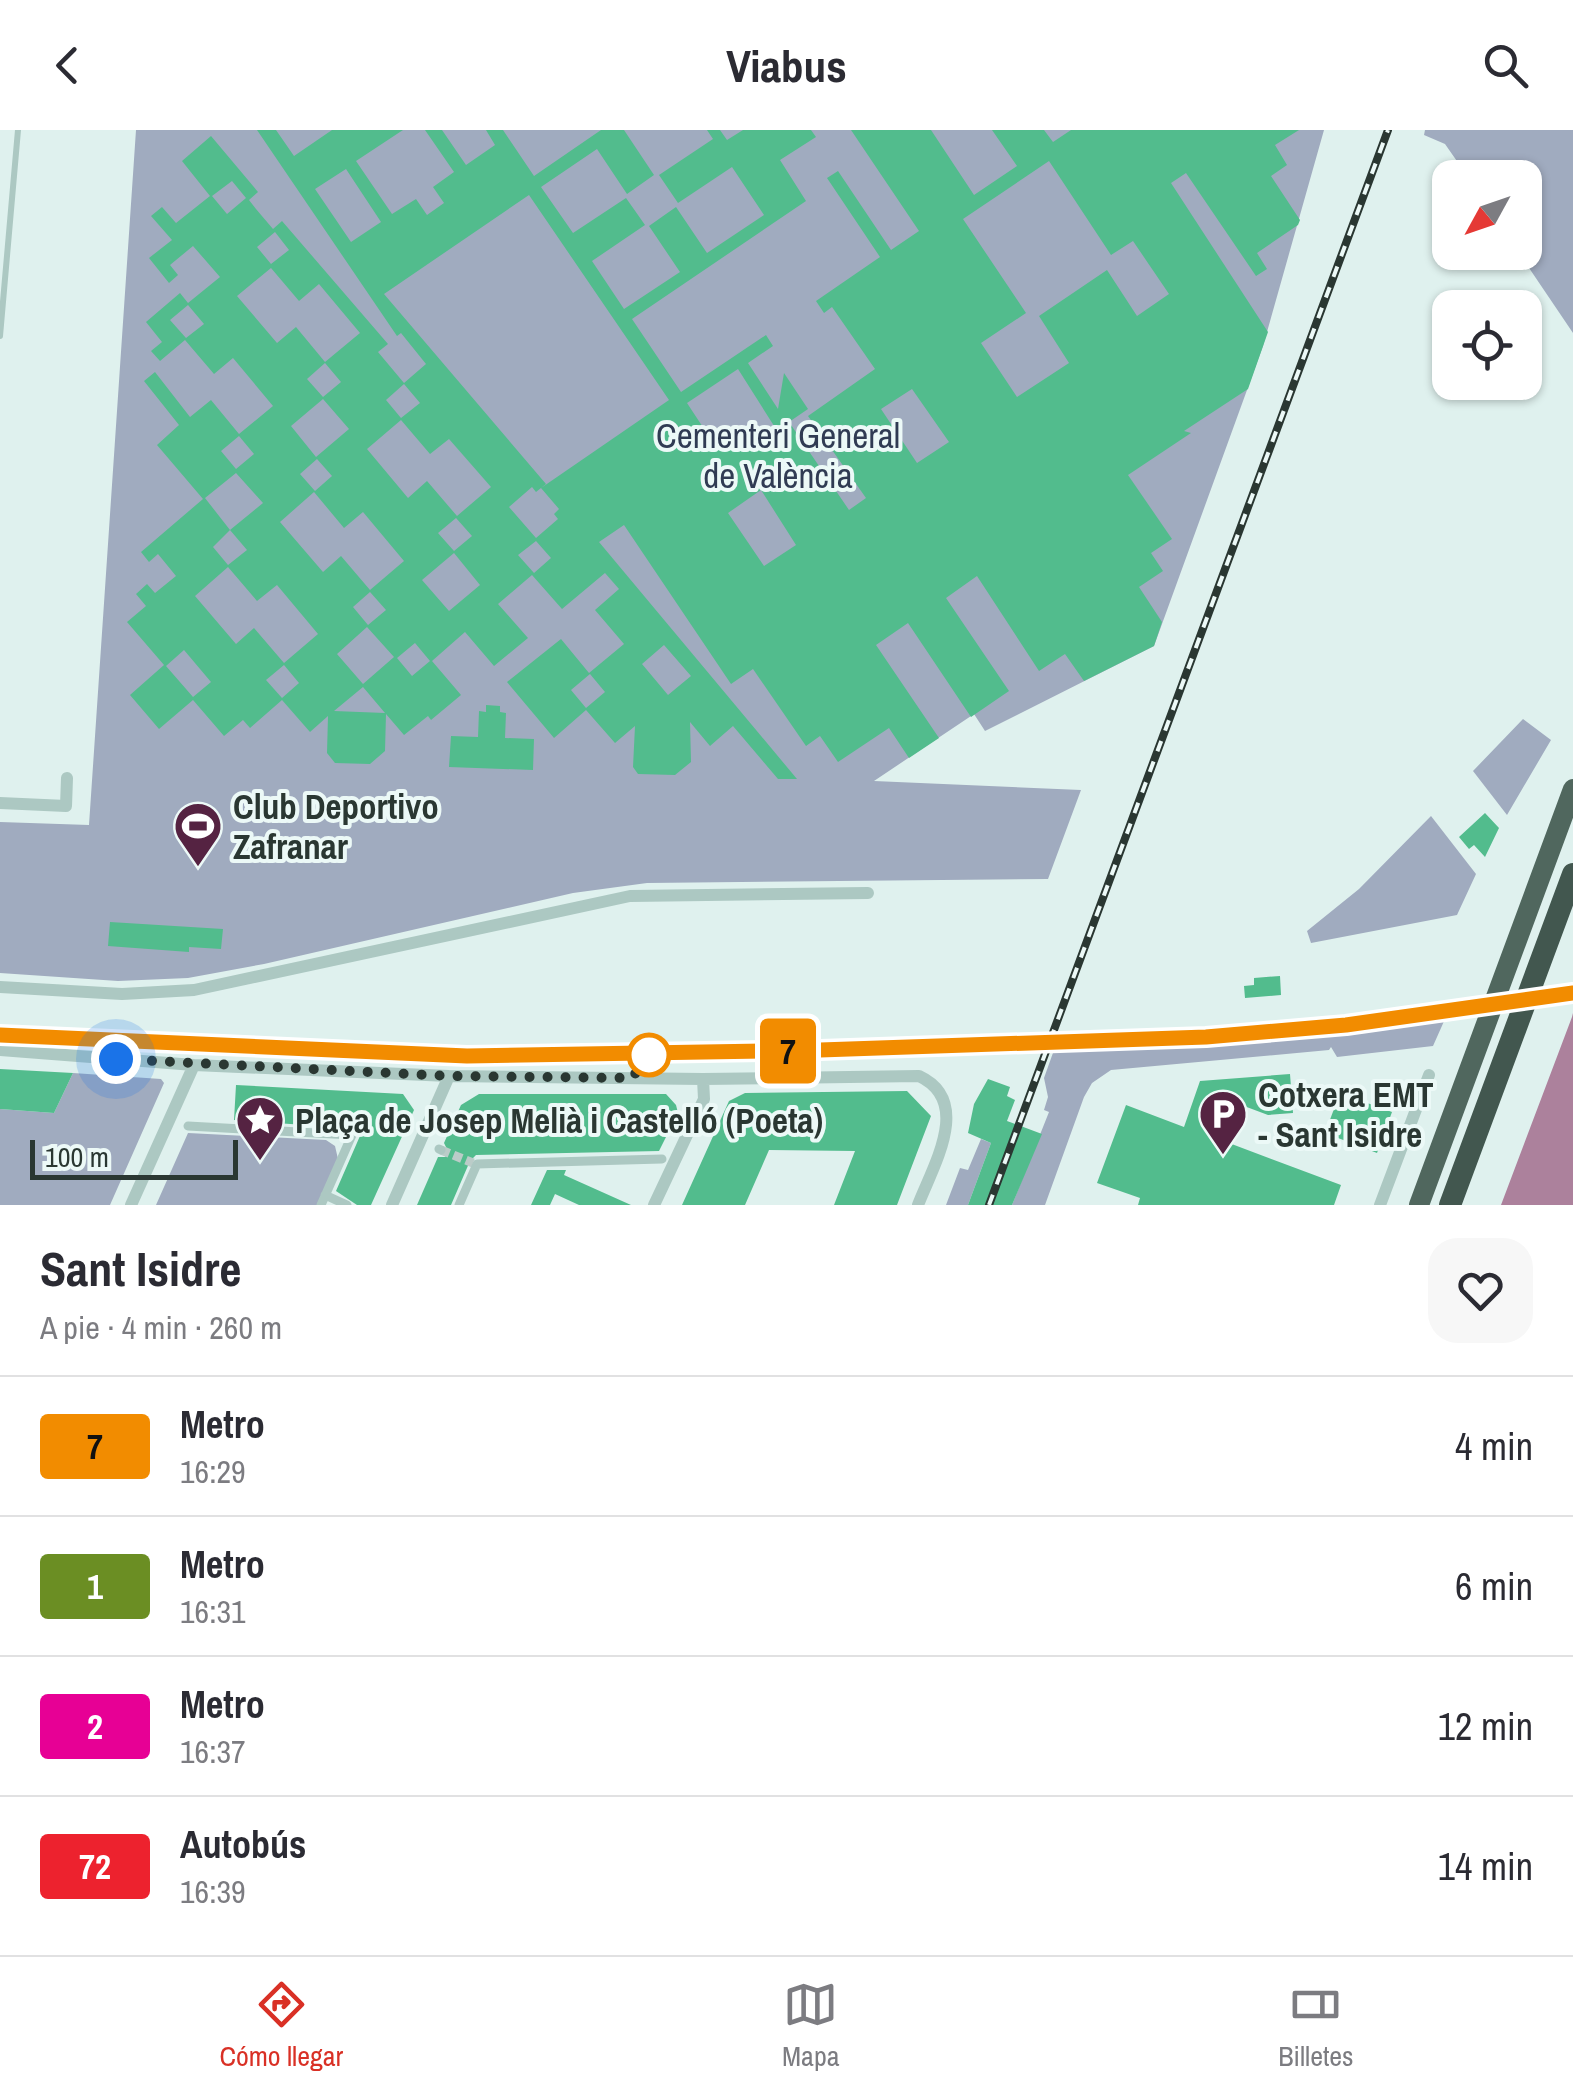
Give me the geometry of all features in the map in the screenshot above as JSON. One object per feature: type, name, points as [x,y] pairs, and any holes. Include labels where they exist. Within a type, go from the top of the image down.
[{"type":"highway","points":[[1419,1205],[1573,789]]},
{"type":"highway","points":[[1450,1205],[1573,874]]},
{"type":"street","points":[[0,803],[66,806],[67,778]]},
{"type":"street","points":[[0,987],[122,994],[194,990],[630,896],[868,893]]},
{"type":"street","points":[[0,1050],[194,1065],[448,1076],[703,1080],[914,1075],[929,1080],[947,1108],[947,1128],[918,1205]]},
{"type":"street","points":[[131,1205],[194,1065]]},
{"type":"street","points":[[1380,1205],[1429,1075]]},
{"type":"street","points":[[392,1205],[448,1076]]},
{"type":"street","points":[[654,1205],[704,1099],[703,1080]]},
{"type":"street","points":[[188,1126],[352,1135],[323,1200],[346,1205]]},
{"type":"street","points":[[459,1205],[475,1164],[662,1159]]},
{"type":"lane","points":[[0,336],[18,130]]},
{"type":"green space","name":"Cementeri General de València","points":[[136,130],[1324,130],[1263,346],[1154,646],[985,731],[974,714],[874,781],[1081,790],[1048,879],[647,883],[573,893],[188,978],[118,981],[0,973],[0,822],[89,825]]},
{"type":"green space","points":[[1425,130],[1573,130],[1573,333],[1530,270],[1542,270],[1542,160],[1456,160],[1445,144],[1424,135]]},
{"type":"green space","points":[[1523,719],[1551,740],[1507,815],[1473,771]]},
{"type":"green space","points":[[1431,816],[1476,874],[1457,915],[1311,943],[1307,931],[1359,889]]},
{"type":"green space","points":[[1445,1019],[1433,1046],[1337,1057],[1331,1047],[1111,1070],[1092,1083],[1084,1097],[1045,1205],[1012,1205],[1049,1112],[1044,1110],[1048,1097],[1044,1078],[1054,1050],[1278,1038]]},
{"type":"green space","points":[[73,1073],[161,1079],[164,1083],[110,1205],[0,1205],[0,1109],[54,1113]]},
{"type":"green space","name":"Plaça de Josep Melià i Castelló (Poeta)","points":[[188,1133],[326,1140],[335,1146],[338,1159],[317,1205],[156,1205]]},
{"type":"green space","points":[[981,1139],[991,1143],[968,1205],[946,1205],[960,1168],[968,1170]]},
{"type":"shaded area","points":[[1573,1013],[1573,1205],[1501,1205],[1572,1017]]},
{"type":"building","points":[[257,130],[276,130],[294,156],[332,130],[403,130],[356,161],[392,214],[416,199],[427,215],[444,203],[433,187],[454,172],[425,130],[442,130],[466,165],[495,145],[486,130],[503,130],[534,176],[601,130],[624,130],[654,175],[627,194],[597,149],[541,187],[573,233],[626,198],[645,225],[592,261],[624,309],[680,272],[649,226],[676,207],[707,253],[764,215],[732,167],[678,203],[659,175],[713,139],[707,130],[720,130],[727,140],[743,130],[811,130],[816,137],[780,160],[806,201],[632,319],[681,392],[766,335],[773,346],[748,363],[778,409],[784,373],[808,409],[789,422],[849,510],[866,498],[808,416],[875,369],[832,307],[824,313],[816,301],[880,257],[827,178],[838,171],[891,250],[919,231],[851,130],[931,130],[974,195],[1017,166],[992,130],[1044,130],[1053,142],[1071,130],[1299,130],[1275,145],[1287,165],[1271,176],[1300,220],[1257,253],[1267,269],[1256,276],[1186,173],[1171,183],[1268,332],[1248,389],[1184,431],[1191,433],[1128,475],[1172,539],[1151,553],[1163,571],[1139,587],[1162,622],[1154,646],[1084,681],[1065,654],[1039,671],[977,576],[946,598],[1009,691],[971,717],[908,623],[876,645],[939,738],[909,758],[889,728],[838,762],[820,736],[806,746],[753,669],[731,684],[624,525],[599,542],[797,779],[778,779],[733,726],[710,746],[690,722],[691,762],[675,775],[638,774],[633,767],[635,726],[615,743],[586,710],[554,738],[507,682],[561,639],[589,673],[624,644],[595,610],[619,589],[605,573],[562,609],[532,575],[498,604],[528,638],[494,666],[465,632],[432,661],[461,695],[431,720],[428,716],[404,735],[386,714],[385,751],[370,764],[335,763],[327,753],[328,716],[310,732],[282,700],[250,728],[243,720],[224,736],[193,700],[159,729],[130,695],[164,665],[127,622],[146,606],[136,594],[147,584],[155,593],[176,576],[158,554],[149,562],[141,552],[203,499],[157,445],[179,425],[144,381],[155,372],[190,417],[211,400],[239,434],[273,406],[233,358],[214,374],[185,340],[160,361],[151,351],[162,342],[146,322],[180,293],[188,303],[220,277],[193,246],[170,265],[178,275],[169,283],[149,258],[172,240],[151,216],[162,207],[176,223],[210,196],[182,161],[211,136],[258,192],[249,200],[273,229],[282,221],[388,344],[378,352],[404,383],[426,364],[401,333],[397,336]],"holes":[[[1049,161],[1111,255],[1133,241],[1169,294],[1137,316],[1107,270],[1039,316],[1069,363],[1017,397],[981,343],[1026,313],[963,219]],[[346,169],[381,222],[351,242],[315,189]],[[232,181],[246,198],[227,214],[212,196]],[[529,195],[669,400],[541,488],[546,484],[384,294]],[[275,232],[289,250],[271,264],[257,247]],[[271,268],[299,301],[319,284],[360,333],[325,362],[296,327],[277,343],[237,296]],[[188,305],[204,324],[186,338],[170,320]],[[325,363],[341,382],[323,397],[307,379]],[[738,369],[776,429],[714,444],[687,403]],[[404,384],[420,403],[401,418],[386,400]],[[912,389],[949,442],[917,463],[881,409]],[[323,399],[349,429],[316,457],[291,426]],[[401,420],[430,454],[449,439],[491,487],[457,516],[427,481],[408,498],[367,449]],[[239,436],[254,454],[236,469],[221,451]],[[317,459],[332,476],[315,491],[300,474]],[[236,473],[263,503],[230,530],[205,498]],[[532,487],[536,492],[541,488],[559,509],[554,514],[558,519],[536,538],[509,507]],[[761,490],[796,545],[764,566],[728,513]],[[314,492],[344,528],[363,512],[404,561],[370,590],[341,556],[323,572],[280,522]],[[456,518],[472,536],[454,551],[438,533]],[[230,530],[247,550],[228,565],[213,547]],[[536,541],[551,558],[534,573],[518,555]],[[454,553],[480,585],[449,611],[422,580]],[[228,567],[257,601],[277,585],[318,634],[284,663],[254,628],[236,644],[195,596]],[[370,592],[386,610],[368,625],[353,607]],[[367,627],[394,657],[363,684],[337,654]],[[415,643],[430,661],[412,676],[397,658]],[[664,645],[691,676],[668,695],[642,664]],[[184,650],[211,682],[193,697],[166,666]],[[284,665],[299,683],[282,698],[266,680]],[[590,674],[605,692],[586,708],[571,690]],[[363,687],[385,713],[334,711]]]},
{"type":"building","points":[[486,705],[500,706],[500,712],[506,713],[505,738],[534,739],[533,770],[449,767],[451,736],[478,737],[479,711],[486,712]]},
{"type":"building","points":[[1485,813],[1499,828],[1485,857],[1474,845],[1469,849],[1459,837]]},
{"type":"building","points":[[110,922],[223,929],[221,949],[189,947],[189,952],[108,946]]},
{"type":"building","points":[[1280,976],[1281,995],[1245,998],[1244,986],[1254,985],[1254,978]]},
{"type":"building","points":[[0,1069],[73,1073],[54,1113],[0,1109]]},
{"type":"building","points":[[1290,1074],[1293,1113],[1268,1115],[1244,1106],[1229,1143],[1341,1185],[1334,1205],[1138,1205],[1140,1198],[1097,1183],[1126,1105],[1184,1127],[1200,1081]]},
{"type":"building","points":[[988,1079],[1010,1087],[1007,1096],[1015,1100],[1007,1121],[1042,1134],[1012,1205],[968,1205],[991,1143],[968,1133],[974,1104]]},
{"type":"building","points":[[236,1085],[403,1094],[414,1110],[371,1205],[357,1205],[336,1191],[363,1129],[234,1120]]},
{"type":"building","points":[[907,1091],[931,1116],[897,1205],[834,1205],[855,1151],[769,1150],[745,1205],[682,1205],[729,1101],[745,1093]]},
{"type":"building","points":[[1340,1093],[1392,1112],[1377,1153],[1325,1133]]},
{"type":"building","points":[[479,1094],[666,1094],[678,1113],[659,1151],[476,1155],[451,1205],[417,1205],[438,1157],[449,1153],[444,1143],[461,1105]]},
{"type":"building","points":[[547,1170],[566,1170],[564,1175],[631,1205],[579,1205],[555,1194],[550,1205],[531,1205]]},
{"type":"tunnel","points":[[441,1150],[473,1163]]},
{"type":"railway","points":[[989,1205],[1388,130]]},
{"type":"railway","points":[[0,1035],[467,1057],[788,1051],[1206,1037],[1346,1025],[1573,993]]},
{"type":"metro line","name":"7","points":[[0,1035],[362,1053],[534,1057],[1074,1044],[1346,1025],[1573,993]]},
{"type":"place","name":"Club Deportivo Zafranar","points":[[198,868]]},
{"type":"place","name":"Cotxera EMT - Sant Isidre","points":[[1223,1156]]},
{"type":"place","name":"Plaça de Josep Melià i Castelló (Poeta)","points":[[260,1162]]},
{"type":"route","points":[[116,1059],[448,1076],[632,1078],[649,1055]]}]
